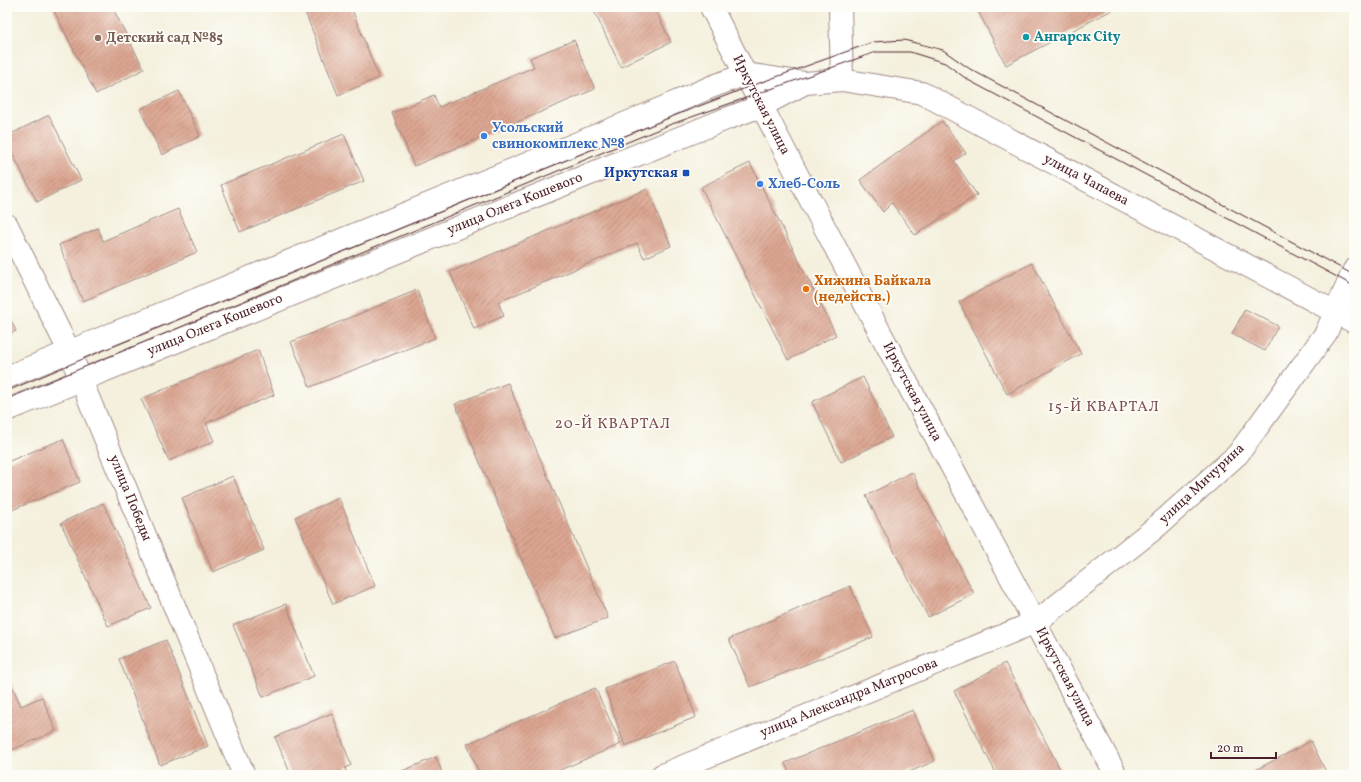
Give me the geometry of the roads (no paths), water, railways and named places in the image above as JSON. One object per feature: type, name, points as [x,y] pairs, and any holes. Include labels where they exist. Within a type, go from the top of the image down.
[{"type":"street","name":"Иркутская улица","points":[[711,7],[761,106],[1116,775]]},
{"type":"street","points":[[840,7],[842,80]]},
{"type":"street","points":[[7,376],[711,87],[746,74],[805,83]]},
{"type":"street","name":"улица Чапаева","points":[[805,83],[842,80],[922,93],[1354,322]]},
{"type":"street","name":"улица Олега Кошевого","points":[[7,410],[718,122],[761,106],[805,83]]},
{"type":"street","name":"улица Победы","points":[[7,225],[69,351],[244,775]]},
{"type":"street","name":"улица Мичурина","points":[[1036,622],[1156,528],[1238,454],[1326,333],[1354,270]]},
{"type":"street","name":"улица Александра Матросова","points":[[662,775],[1036,622]]},
{"type":"tram line","points":[[7,391],[671,117],[751,86],[873,42],[904,40],[943,50],[970,69],[1354,275]]},
{"type":"tram line","points":[[7,399],[669,125],[876,52],[910,52],[945,63],[968,80],[1354,286]]},
{"type":"place","name":"Ангарск City","points":[[1026,37]]},
{"type":"place","name":"Детский сад №85","points":[[98,38]]},
{"type":"place","name":"Усольский свинокомплекс №8","points":[[484,136]]},
{"type":"place","name":"Иркутская","points":[[686,173]]},
{"type":"place","name":"Хлеб-Соль","points":[[760,184]]},
{"type":"place","name":"Хижина Байкала (недейств.)","points":[[806,289]]},
{"type":"district","name":"15-Й КВАРТАЛ","points":[[1104,407]]},
{"type":"district","name":"20-Й КВАРТАЛ","points":[[613,424]]}]
